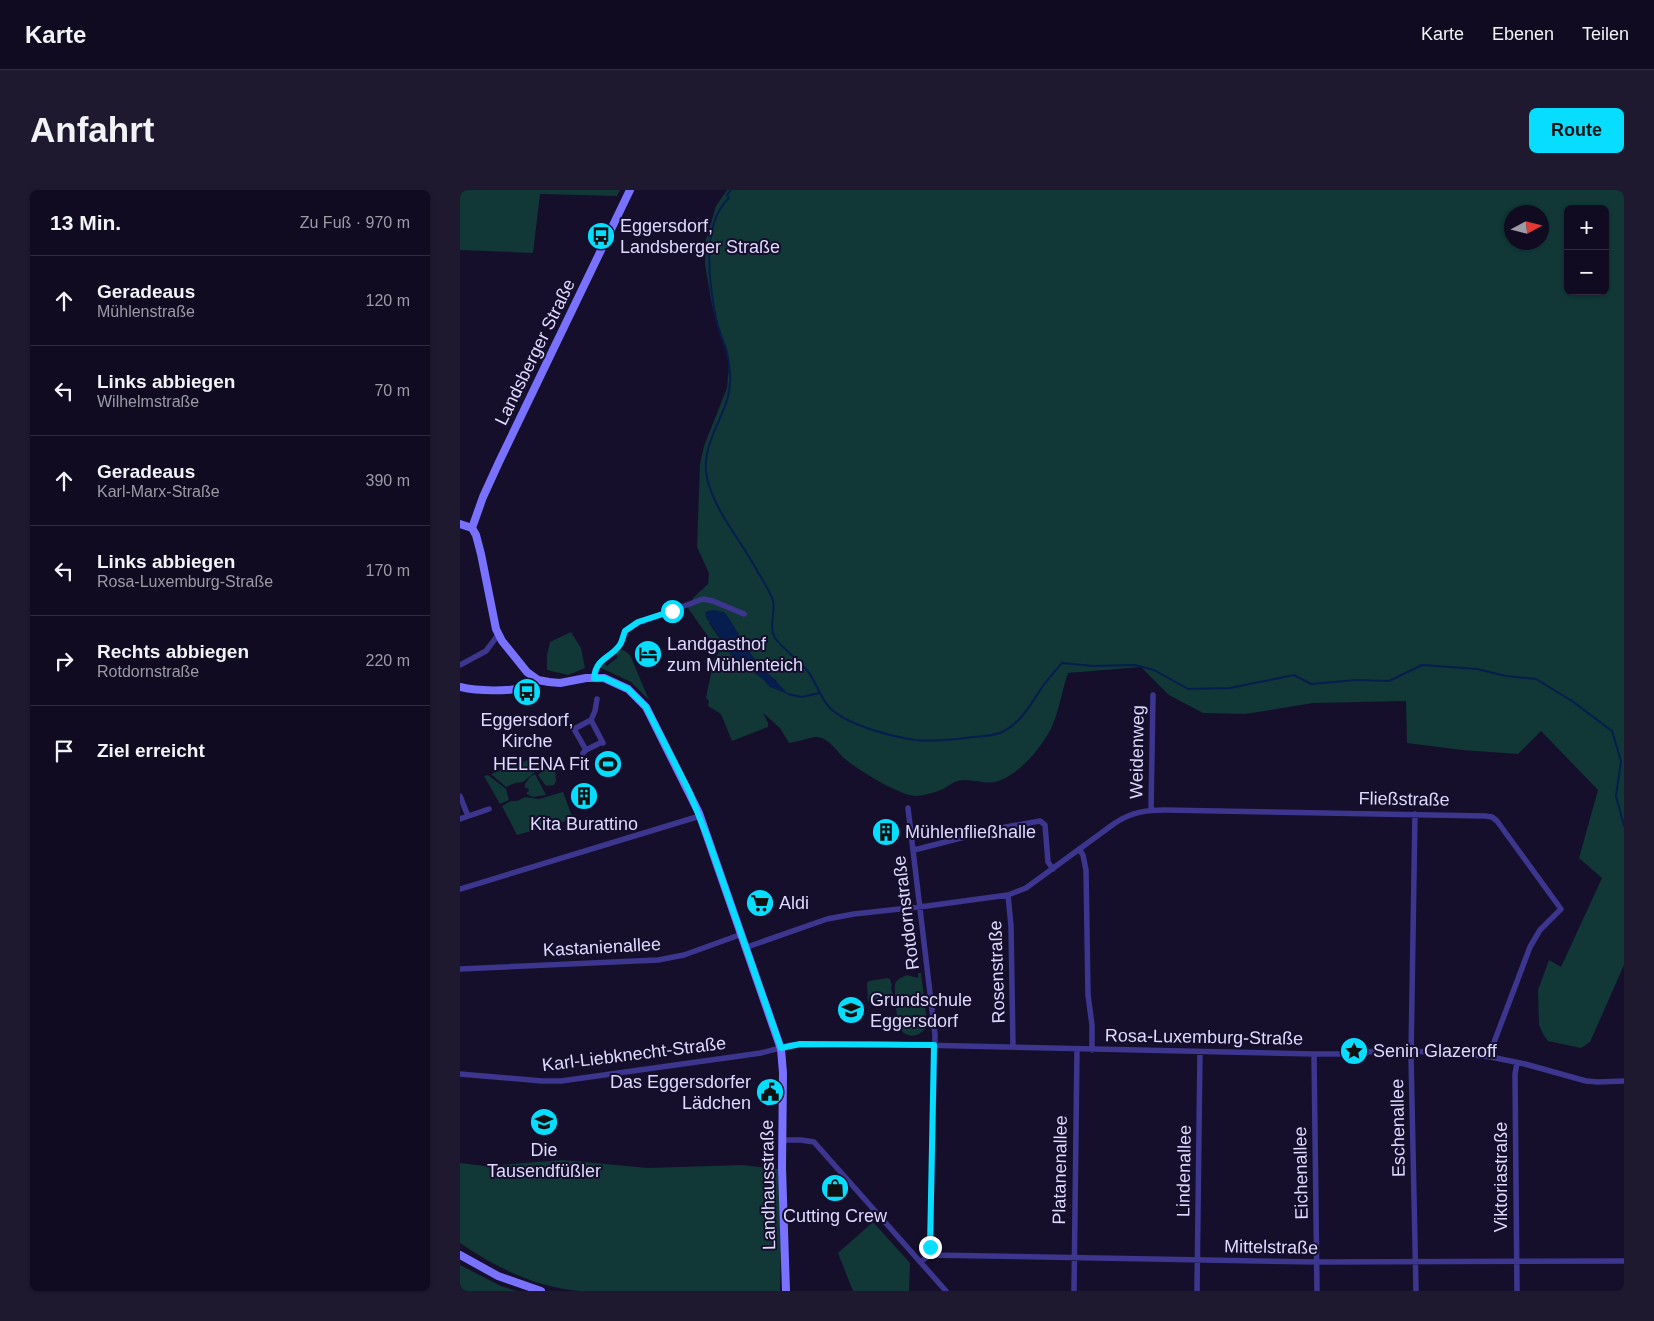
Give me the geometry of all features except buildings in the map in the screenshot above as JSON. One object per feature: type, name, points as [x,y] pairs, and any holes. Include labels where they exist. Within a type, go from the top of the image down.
[{"type":"street","name":"Landsberger Straße","points":[[472,528],[498,462],[630,190]]},
{"type":"street","points":[[460,524],[472,528],[476,535],[498,635],[527,672],[538,680],[560,683],[594,678],[598,664],[620,646],[625,631],[638,622],[703,599],[713,600],[744,614]]},
{"type":"street","points":[[460,665],[486,651],[498,635]]},
{"type":"street","name":"Landhausstraße","points":[[594,678],[604,678],[628,689],[646,707],[700,816],[781,1048],[786,1291]]},
{"type":"street","points":[[460,687],[478,691],[530,687],[538,680]]},
{"type":"street","name":"Weidenweg","points":[[1151,810],[1153,695]]},
{"type":"street","points":[[591,720],[602,743],[584,752],[572,728],[591,720],[597,699]]},
{"type":"street","points":[[460,796],[468,816]]},
{"type":"street","name":"Rotdornstraße","points":[[908,808],[932,1008],[934,1045],[930,1255]]},
{"type":"street","points":[[460,819],[489,810]]},
{"type":"street","name":"Fließstraße","points":[[747,947],[827,919],[1008,895],[1026,888],[1125,816],[1138,812],[1151,810],[1492,817],[1497,821],[1561,908],[1540,930],[1530,947],[1493,1045],[1491,1057]]},
{"type":"street","name":"Eschenallee","points":[[1415,814],[1412,1052],[1416,1291]]},
{"type":"street","points":[[460,889],[700,816]]},
{"type":"street","points":[[914,850],[1040,821],[1045,825],[1048,862],[1052,868]]},
{"type":"street","points":[[1079,849],[1084,855],[1086,870],[1088,995],[1092,1025],[1092,1050]]},
{"type":"street","name":"Rosenstraße","points":[[1008,895],[1011,926],[1013,1047]]},
{"type":"street","name":"Kastanienallee","points":[[460,969],[658,960],[692,952],[742,934]]},
{"type":"street","name":"Rosa-Luxemburg-Straße","points":[[781,1048],[791,1045],[827,1044],[934,1045],[1077,1050],[1314,1054],[1353,1054],[1384,1050],[1491,1057],[1586,1081],[1624,1081]]},
{"type":"street","name":"Karl-Liebknecht-Straße","points":[[460,1074],[561,1081],[781,1048]]},
{"type":"street","name":"Platanenallee","points":[[1074,1291],[1077,1050]]},
{"type":"street","name":"Lindenallee","points":[[1197,1291],[1200,1052]]},
{"type":"street","name":"Eichenallee","points":[[1314,1054],[1318,1291]]},
{"type":"street","name":"Viktoriastraße","points":[[1517,1063],[1515,1074],[1517,1291]]},
{"type":"street","points":[[782,1140],[814,1142],[946,1291]]},
{"type":"street","points":[[460,1255],[498,1276],[541,1291]]},
{"type":"street","points":[[920,1262],[930,1255]]},
{"type":"street","name":"Mittelstraße","points":[[930,1255],[1415,1263],[1624,1260]]},
{"type":"green space","points":[[460,190],[620,190],[617,196],[540,194],[533,253],[460,250]]},
{"type":"green space","points":[[727,190],[1624,190],[1624,965],[1590,1042],[1581,1048],[1548,1041],[1539,1025],[1538,990],[1549,960],[1561,967],[1602,878],[1579,858],[1598,790],[1541,731],[1518,754],[1462,750],[1407,743],[1406,701],[1313,703],[1245,714],[1203,713],[1169,695],[1141,667],[1068,673],[1049,732],[1030,759],[1013,774],[1004,779],[988,783],[962,780],[934,792],[915,796],[889,787],[859,769],[845,759],[824,739],[815,737],[789,743],[780,728],[763,713],[768,727],[732,741],[721,714],[708,706],[709,701],[706,698],[714,659],[719,652],[688,608],[693,598],[708,584],[709,573],[697,547],[700,464],[704,446],[727,388],[729,366],[727,349],[717,324],[705,264],[706,240],[716,206]],"holes":[[[724,612],[754,658],[777,681],[770,687],[764,680],[731,655],[709,623]]]},
{"type":"green space","points":[[571,632],[581,648],[585,668],[568,675],[547,670],[547,655],[550,642]]},
{"type":"green space","points":[[621,650],[630,655],[649,700],[631,682],[599,667],[603,663],[607,666],[618,657],[615,653]]},
{"type":"green space","points":[[528,760],[535,772],[523,782],[506,787],[491,774]]},
{"type":"green space","points":[[555,764],[556,781],[554,785],[546,786],[538,775]]},
{"type":"green space","points":[[535,774],[546,795],[533,797],[527,794],[529,791],[528,788],[525,788],[525,784]]},
{"type":"green space","points":[[488,775],[506,789],[509,800],[500,804],[484,776]]},
{"type":"green space","points":[[563,792],[573,819],[517,835],[502,806],[525,797],[539,799]]},
{"type":"green space","points":[[918,973],[921,973],[926,1009],[926,1026],[921,1033],[910,1036],[901,1030],[898,1022],[895,984],[898,979],[907,975],[918,978]]},
{"type":"green space","points":[[890,979],[892,985],[893,996],[891,1001],[868,1001],[867,983]]},
{"type":"green space","points":[[563,1160],[648,1168],[742,1165],[778,1169],[781,1244],[780,1291],[580,1291],[564,1289],[517,1275],[460,1243],[460,1163],[486,1166]]},
{"type":"green space","points":[[873,1222],[910,1263],[909,1291],[853,1291],[838,1253]]},
{"type":"green space","points":[[460,1265],[501,1286],[517,1291],[460,1291]]},
{"type":"water","points":[[714,610],[724,612],[752,656],[788,694],[770,687],[764,680],[731,655],[706,617],[705,613]]},
{"type":"waterway","points":[[731,190],[727,195],[729,198],[720,209],[714,223],[709,255],[713,304],[728,356],[730,388],[707,454],[708,482],[721,513],[771,595],[774,605],[772,626],[774,636],[806,669],[826,704],[838,714],[870,729],[915,740],[944,740],[996,734],[1009,728],[1020,719],[1062,663],[1093,666],[1135,665],[1154,670],[1188,689],[1230,688],[1294,675],[1311,684],[1356,680],[1389,681],[1422,665],[1477,669],[1506,676],[1536,679],[1572,701],[1612,731],[1621,761],[1616,796],[1624,826]]},
{"type":"waterway","points":[[788,694],[802,697],[819,693]]},
{"type":"place","name":"Eggersdorf, Landsberger Straße","points":[[601,236]]},
{"type":"place","name":"Landgasthof zum Mühlenteich","points":[[648,654]]},
{"type":"place","name":"Eggersdorf, Kirche","points":[[527,692]]},
{"type":"place","name":"HELENA Fit","points":[[608,764]]},
{"type":"place","name":"Kita Burattino","points":[[584,796]]},
{"type":"place","name":"Mühlenfließhalle","points":[[886,832]]},
{"type":"place","name":"Aldi","points":[[760,903]]},
{"type":"place","name":"Grundschule Eggersdorf","points":[[851,1010]]},
{"type":"place","name":"Senin Glazeroff","points":[[1354,1051]]},
{"type":"place","name":"Das Eggersdorfer Lädchen","points":[[770,1092]]},
{"type":"place","name":"Die Tausendfüßler","points":[[544,1122]]},
{"type":"place","name":"Cutting Crew","points":[[835,1188]]},
{"type":"route","points":[[672,611],[630,626],[625,631],[620,646],[598,664],[594,678],[604,678],[628,689],[640,699],[650,713],[699,813],[781,1048],[800,1044],[934,1045],[930,1247]]}]
